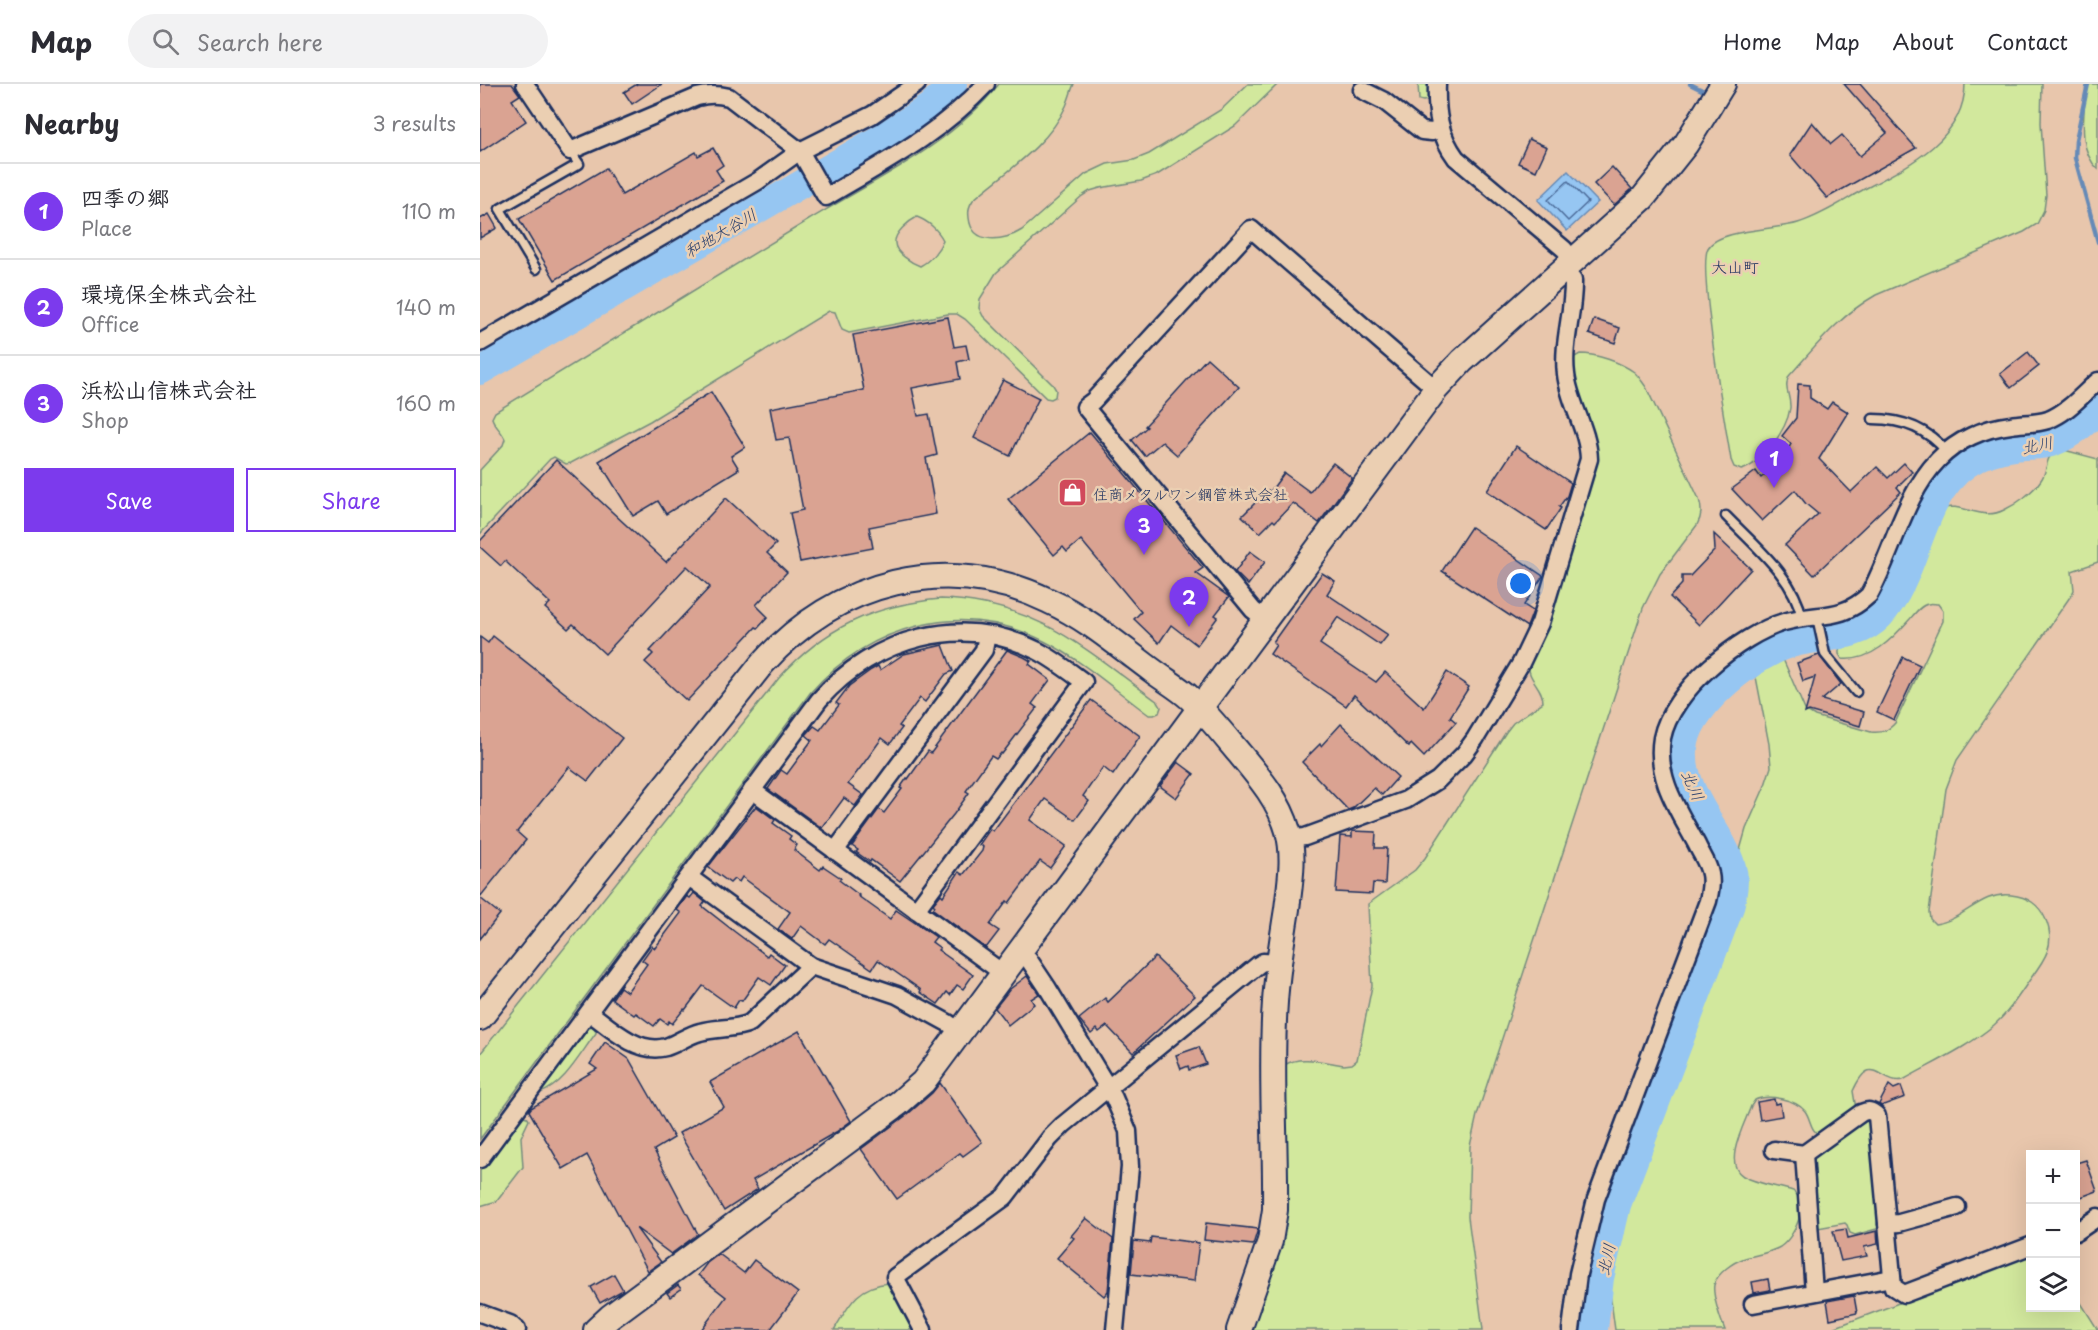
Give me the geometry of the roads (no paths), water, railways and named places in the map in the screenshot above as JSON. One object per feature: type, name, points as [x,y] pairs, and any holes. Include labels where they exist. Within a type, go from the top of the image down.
[{"type":"street","points":[[525,84],[570,151],[708,94],[729,97],[801,154],[826,197],[920,142],[965,106],[986,84]]},
{"type":"street","points":[[480,343],[801,154],[872,115],[917,84]]},
{"type":"street","points":[[1289,839],[1305,837],[1406,800],[1451,768],[1475,739],[1531,643],[1547,602],[1589,459],[1589,445],[1566,378],[1565,354],[1574,300],[1573,280],[1564,249],[1465,168],[1449,148],[1440,129],[1437,112],[1437,84]]},
{"type":"street","points":[[596,1330],[610,1317],[911,1093],[933,1071],[1436,389],[1462,361],[1626,214],[1658,180],[1686,144],[1723,84]]},
{"type":"street","points":[[1362,90],[1384,101],[1422,131],[1440,129]]},
{"type":"street","points":[[1266,620],[1252,610],[1085,407],[1251,229],[1436,389]]},
{"type":"street","points":[[1571,1330],[1578,1274],[1596,1199],[1708,901],[1711,887],[1710,874],[1705,861],[1670,796],[1663,777],[1661,748],[1668,719],[1678,702],[1691,687],[1730,651],[1765,629],[1842,614],[1857,606],[1869,595],[1916,491],[1926,474],[1947,452],[1972,435],[1991,429],[2046,421],[2057,416],[2098,381]]},
{"type":"street","points":[[480,1018],[762,664],[794,632],[821,612],[852,596],[895,582],[940,577],[985,580],[1029,592],[1079,618],[1188,696],[1218,727],[1272,795],[1285,822],[1292,865],[1279,963],[1274,1033],[1275,1210],[1270,1241],[1239,1330]]},
{"type":"street","points":[[480,1159],[819,700],[845,674],[893,645],[928,635],[947,633],[987,635],[1037,651],[1084,682],[916,910]]},
{"type":"street","points":[[835,851],[984,650],[987,635]]},
{"type":"street","points":[[752,790],[1004,974]]},
{"type":"street","points":[[689,877],[811,966],[897,995],[961,1032]]},
{"type":"street","points":[[1020,953],[1029,960],[1041,978],[1108,1088],[1128,1131],[1131,1149],[1115,1330]]},
{"type":"street","points":[[923,1330],[895,1277],[1005,1197],[1050,1138],[1258,965],[1263,962],[1279,963]]},
{"type":"street","points":[[589,1012],[642,1046],[665,1047],[700,1032],[741,1027],[750,1023],[811,966]]},
{"type":"street","points":[[1774,1150],[1804,1154],[1861,1113],[1872,1112],[1877,1116],[1893,1287],[1904,1294],[2026,1248]]},
{"type":"street","points":[[1804,1154],[1814,1292]]},
{"type":"street","points":[[1887,1224],[1899,1223],[1957,1207]]},
{"type":"street","points":[[2080,1229],[2098,1217]]},
{"type":"street","points":[[1753,1304],[1892,1278]]},
{"type":"street","points":[[480,1314],[510,1324],[517,1330]]},
{"type":"lane","points":[[536,269],[500,209],[579,164],[570,151]]},
{"type":"lane","points":[[1873,419],[1901,421],[1914,426],[1939,442],[1947,452]]},
{"type":"lane","points":[[1726,516],[1775,567],[1812,621],[1825,654],[1856,692]]},
{"type":"water","points":[[1568,171],[1598,202],[1567,231],[1538,200]]},
{"type":"waterway","name":"和地大谷川","points":[[480,371],[884,136],[929,107],[953,84]]},
{"type":"waterway","points":[[1690,84],[1706,92]]},
{"type":"waterway","points":[[2088,84],[2076,140],[2075,158],[2098,242]]},
{"type":"waterway","name":"北川","points":[[1594,1330],[1600,1278],[1617,1205],[1730,907],[1733,892],[1733,872],[1726,851],[1692,791],[1687,775],[1684,759],[1685,742],[1690,727],[1712,696],[1743,669],[1760,658],[1791,644],[1860,630],[1880,616],[1893,599],[1903,579],[1938,496],[1967,464],[1978,457],[1996,451],[2054,442],[2067,436],[2098,410]]},
{"type":"place","name":"四季の郷","points":[[1774,488]]},
{"type":"place","name":"住商メタルワン鋼管株式会社","points":[[1072,493]]},
{"type":"place","name":"浜松山信株式会社","points":[[1144,555]]},
{"type":"place","name":"環境保全株式会社","points":[[1189,627]]},
{"type":"district","name":"大山町","points":[[1735,266]]}]
